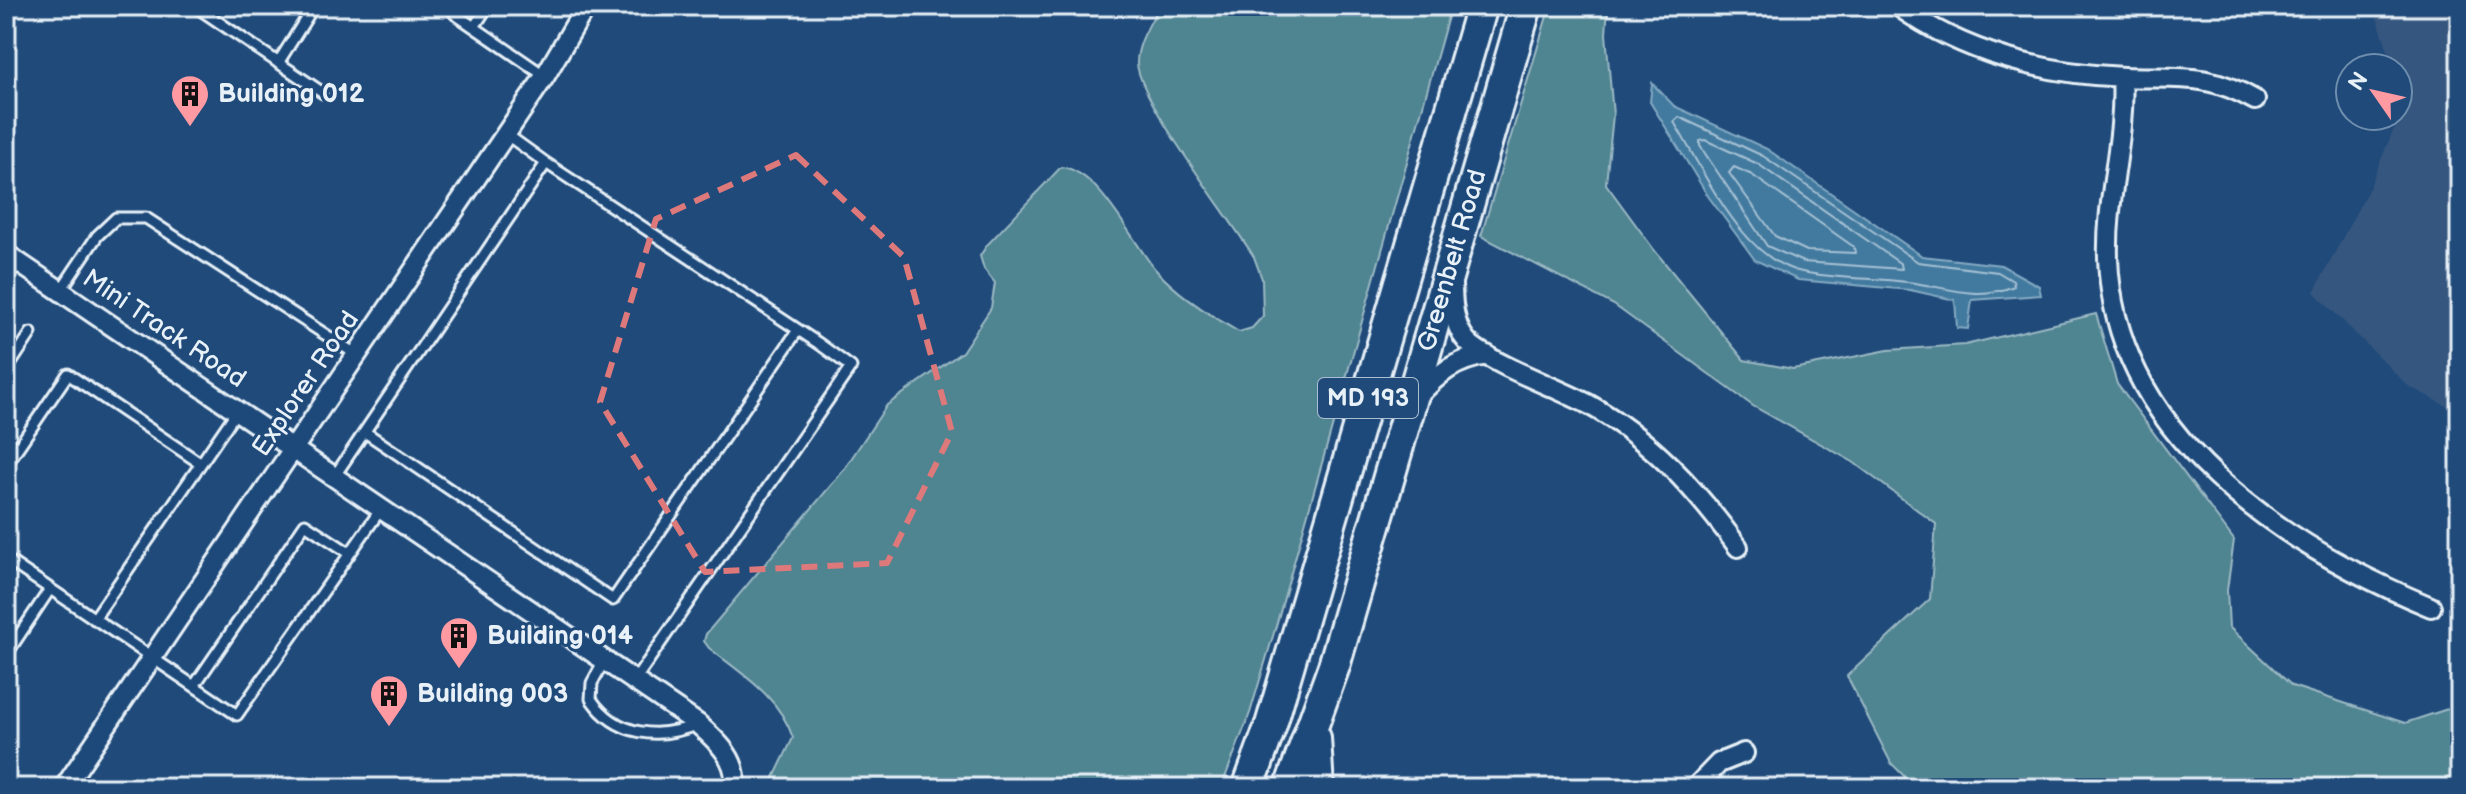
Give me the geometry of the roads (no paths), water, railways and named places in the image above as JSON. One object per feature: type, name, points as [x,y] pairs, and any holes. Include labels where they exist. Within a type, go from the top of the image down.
[{"type":"main road","name":"Greenbelt Road","points":[[1248,788],[1271,725],[1482,6]]},
{"type":"main road","name":"Greenbelt Road","points":[[1290,788],[1314,725],[1398,447],[1526,6]]},
{"type":"main road","points":[[1356,436],[1398,447]]},
{"type":"main road","points":[[1314,725],[1318,788]]},
{"type":"street","name":"Explorer Road","points":[[64,788],[545,76],[586,6]]},
{"type":"street","points":[[1898,6],[1939,32],[1988,55],[2122,77],[2202,78],[2225,83],[2255,100]]},
{"type":"street","points":[[2122,77],[2124,108],[2110,219],[2110,278],[2121,334],[2146,390],[2182,441],[2282,530],[2322,556],[2431,607]]},
{"type":"street","name":"Mini Track Road","points":[[6,254],[698,724],[730,758],[737,776],[734,788]]},
{"type":"street","points":[[1451,261],[1457,325],[1470,345],[1590,406],[1657,450],[1685,479],[1738,547]]},
{"type":"street","points":[[1410,405],[1440,371],[1465,358],[1487,355]]},
{"type":"street","points":[[1695,788],[1719,763],[1744,753]]},
{"type":"lane","points":[[195,6],[323,93]]},
{"type":"lane","points":[[278,63],[314,6]]},
{"type":"lane","points":[[451,6],[455,14],[545,76]]},
{"type":"lane","points":[[474,27],[488,6]]},
{"type":"lane","points":[[506,134],[851,367],[635,680]]},
{"type":"lane","points":[[334,477],[546,163]]},
{"type":"lane","points":[[61,290],[97,236],[116,218],[146,218],[357,355]]},
{"type":"lane","points":[[365,432],[613,600],[798,330]]},
{"type":"lane","points":[[6,371],[31,333]]},
{"type":"lane","points":[[6,465],[68,374],[200,463]]},
{"type":"lane","points":[[94,619],[237,411]]},
{"type":"lane","points":[[6,559],[237,715],[348,552],[381,509]]},
{"type":"lane","points":[[194,686],[305,524],[348,552]]},
{"type":"lane","points":[[6,655],[50,589]]},
{"type":"lane","points":[[605,659],[592,683],[591,699],[604,713],[648,735],[672,735],[698,724]]},
{"type":"lane","points":[[6,785],[11,788]]},
{"type":"water","points":[[1652,83],[1674,106],[1767,149],[1922,256],[2001,265],[2039,286],[2041,295],[1972,300],[1968,329],[1957,328],[1955,300],[1910,290],[1798,280],[1755,260],[1708,196],[1650,102]]},
{"type":"place","name":"Building 012","points":[[190,128]]},
{"type":"place","name":"Building 014","points":[[459,670]]},
{"type":"place","name":"Building 003","points":[[389,728]]}]
